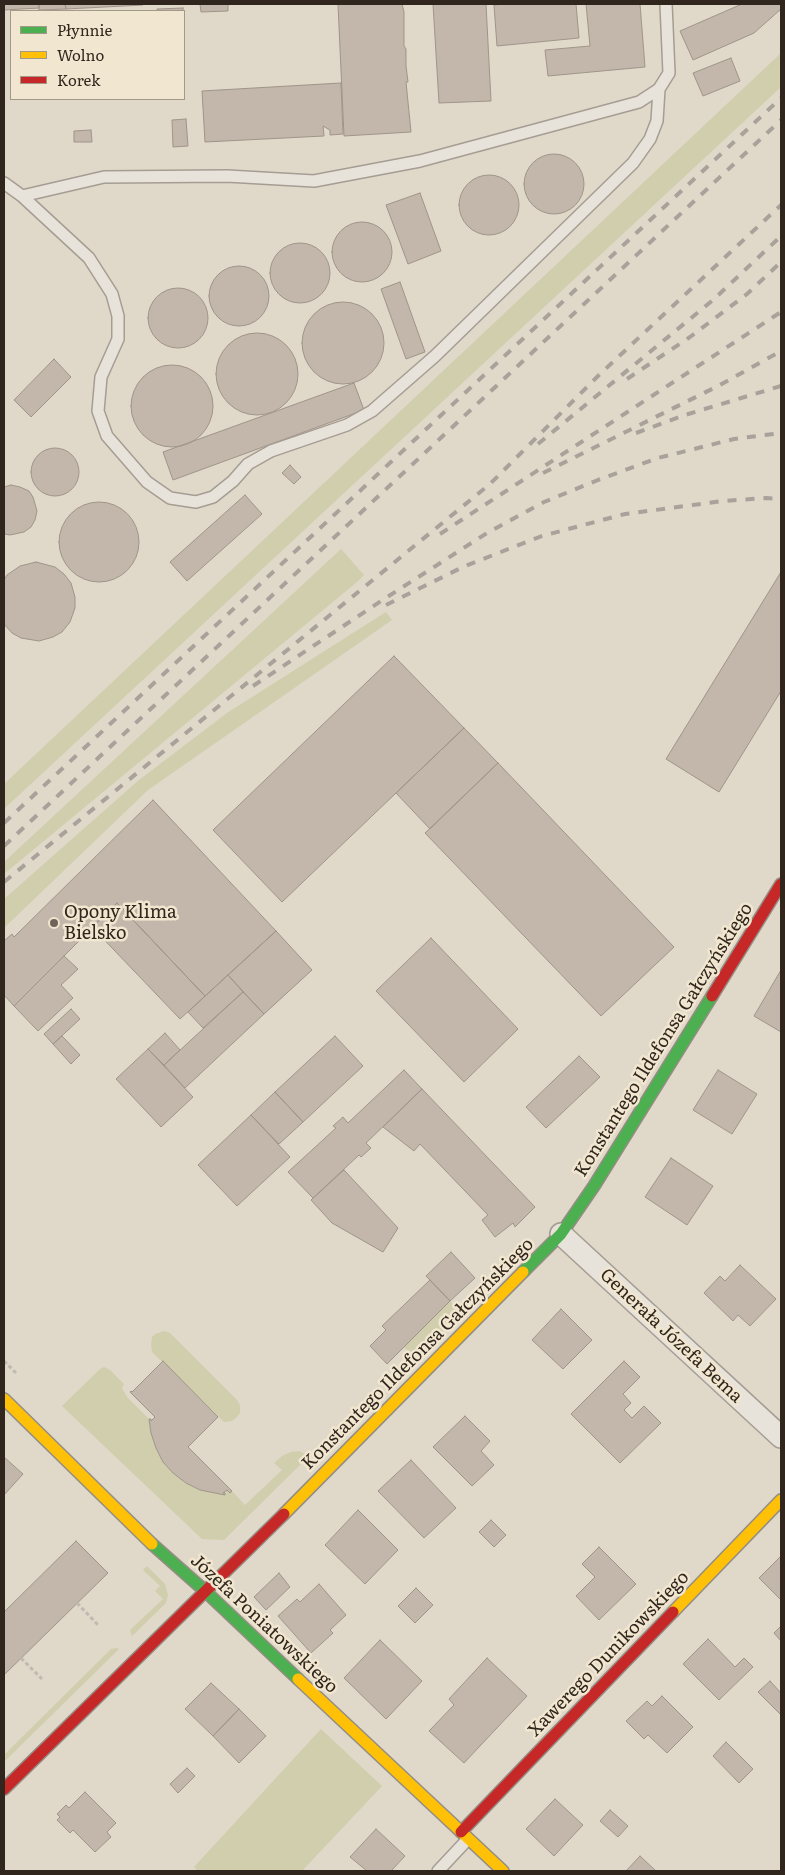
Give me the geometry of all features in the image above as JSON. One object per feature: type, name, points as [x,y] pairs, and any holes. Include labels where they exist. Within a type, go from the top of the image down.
[{"type":"street","name":"Konstantego Ildefonsa Gałczyńskiego","points":[[4,1789],[337,1462],[560,1234],[594,1186],[781,884]]},
{"type":"street","name":"Generała Józefa Bema","points":[[560,1234],[781,1437]]},
{"type":"street","name":"Józefa Poniatowskiego","points":[[4,1399],[162,1554],[205,1591],[504,1871]]},
{"type":"street","name":"Xawerego Dunikowskiego","points":[[465,1836],[781,1500]]},
{"type":"lane","points":[[22,196],[104,177],[227,176],[314,181],[420,161],[639,102],[658,89],[669,73],[666,4]]},
{"type":"lane","points":[[4,183],[22,196],[89,258],[112,294],[118,316],[118,339],[101,377],[98,411],[107,436],[122,456],[147,482],[170,498],[196,502],[213,497],[233,481],[248,464],[271,451],[347,425],[372,411],[435,356],[633,162],[650,139],[657,120],[658,89]]},
{"type":"lane","points":[[438,1871],[465,1836]]},
{"type":"path","points":[[4,1361],[17,1374]]},
{"type":"path","points":[[77,1603],[98,1625]]},
{"type":"path","points":[[21,1658],[42,1680]]},
{"type":"shaded area","points":[[781,53],[781,87],[4,809],[4,784]]},
{"type":"shaded area","points":[[341,549],[364,575],[357,582],[4,874],[4,862]]},
{"type":"shaded area","points":[[386,612],[392,620],[148,790],[4,928],[4,899],[139,780],[227,713]]},
{"type":"shaded area","points":[[450,1301],[461,1312],[415,1358],[404,1347]]},
{"type":"shaded area","points":[[164,1331],[170,1333],[238,1401],[240,1413],[236,1418],[232,1421],[224,1422],[152,1352],[152,1337]]},
{"type":"shaded area","points":[[104,1367],[110,1370],[124,1384],[122,1388],[127,1397],[149,1419],[151,1433],[163,1462],[186,1483],[200,1490],[225,1495],[223,1493],[227,1490],[230,1493],[232,1491],[245,1505],[282,1470],[274,1463],[282,1456],[299,1451],[309,1456],[224,1540],[202,1539],[62,1406]]},
{"type":"shaded area","points":[[147,1566],[165,1584],[168,1595],[166,1603],[132,1636],[130,1630],[163,1599],[155,1591],[160,1586],[143,1570]]},
{"type":"shaded area","points":[[111,1649],[119,1649],[4,1762],[4,1755]]},
{"type":"shaded area","points":[[321,1729],[382,1786],[302,1871],[198,1871],[194,1867]]},
{"type":"building","points":[[4,4],[39,4],[39,8],[4,10]]},
{"type":"building","points":[[39,4],[65,4],[66,9],[39,10]]},
{"type":"building","points":[[65,4],[143,4],[143,5],[66,9]]},
{"type":"building","points":[[200,4],[228,4],[228,11],[201,12]]},
{"type":"building","points":[[338,4],[402,4],[411,132],[344,136]]},
{"type":"building","points":[[433,4],[486,4],[491,101],[439,103]]},
{"type":"building","points":[[576,4],[579,38],[497,46],[494,5]]},
{"type":"building","points":[[586,4],[640,4],[645,67],[548,76],[545,50],[590,46]]},
{"type":"building","points":[[742,4],[781,4],[781,9],[754,33],[693,60],[680,31]]},
{"type":"building","points":[[183,8],[183,10],[157,10]]},
{"type":"building","points":[[731,58],[740,81],[703,96],[693,73]]},
{"type":"building","points":[[341,83],[343,134],[330,135],[330,130],[323,126],[324,136],[205,142],[202,91]]},
{"type":"building","points":[[186,119],[188,146],[173,147],[172,120]]},
{"type":"building","points":[[91,130],[92,142],[74,142],[74,131]]},
{"type":"building","points":[[554,154],[570,159],[575,163],[579,168],[584,184],[579,200],[575,205],[570,209],[554,214],[538,209],[533,205],[529,200],[524,184],[529,168],[533,163],[538,159]]},
{"type":"building","points":[[489,175],[505,180],[510,184],[514,189],[519,205],[514,221],[510,226],[505,230],[489,235],[473,230],[468,226],[464,221],[459,205],[464,189],[468,184],[473,180]]},
{"type":"building","points":[[420,193],[441,251],[408,264],[386,205]]},
{"type":"building","points":[[362,222],[378,227],[383,231],[387,236],[392,252],[387,268],[383,273],[378,277],[362,282],[346,277],[341,273],[337,268],[332,252],[337,236],[341,231],[346,227]]},
{"type":"building","points":[[300,243],[317,248],[325,256],[330,273],[325,290],[317,298],[300,303],[283,298],[275,290],[270,273],[275,256],[283,248]]},
{"type":"building","points":[[239,266],[256,271],[264,279],[269,296],[264,313],[256,321],[239,326],[222,321],[214,313],[209,296],[214,279],[222,271]]},
{"type":"building","points":[[400,282],[425,352],[406,359],[381,289]]},
{"type":"building","points":[[178,288],[194,293],[199,297],[203,302],[208,318],[203,334],[199,339],[194,343],[178,348],[162,343],[157,339],[153,334],[148,318],[153,302],[157,297],[162,293]]},
{"type":"building","points":[[343,302],[359,305],[372,314],[381,327],[384,343],[381,359],[372,372],[359,381],[343,384],[327,381],[314,372],[305,359],[302,343],[305,327],[314,314],[327,305]]},
{"type":"building","points":[[257,333],[273,336],[286,345],[295,358],[298,374],[295,390],[286,403],[273,412],[257,415],[241,412],[228,403],[219,390],[216,374],[219,358],[228,345],[241,336]]},
{"type":"building","points":[[54,359],[71,377],[31,417],[14,400]]},
{"type":"building","points":[[172,365],[188,368],[201,377],[210,390],[213,406],[210,422],[201,435],[188,444],[172,447],[156,444],[143,435],[134,422],[131,406],[134,390],[143,377],[156,368]]},
{"type":"building","points":[[354,383],[364,410],[173,480],[163,452]]},
{"type":"building","points":[[55,448],[64,450],[72,455],[77,463],[79,472],[77,481],[72,489],[64,494],[55,496],[46,494],[38,489],[33,481],[31,472],[33,463],[38,455],[46,450]]},
{"type":"building","points":[[290,465],[301,477],[294,484],[282,473]]},
{"type":"building","points":[[11,485],[29,491],[37,511],[31,527],[24,532],[10,535],[4,534],[4,487]]},
{"type":"building","points":[[245,495],[262,514],[187,581],[170,562]]},
{"type":"building","points":[[99,502],[114,505],[127,514],[136,527],[139,542],[136,557],[127,570],[114,579],[99,582],[84,579],[71,570],[62,557],[59,542],[62,527],[71,514],[84,505]]},
{"type":"building","points":[[36,562],[55,567],[64,574],[71,583],[75,597],[75,608],[70,622],[62,632],[39,641],[21,638],[12,633],[4,624],[4,580],[7,575],[20,566]]},
{"type":"building","points":[[781,572],[781,691],[719,792],[666,759]]},
{"type":"building","points":[[394,656],[464,728],[282,902],[213,830]]},
{"type":"building","points":[[464,728],[498,763],[430,829],[396,793]]},
{"type":"building","points":[[498,763],[674,947],[601,1016],[425,833]]},
{"type":"building","points":[[153,800],[276,931],[205,996],[117,903],[14,1006],[4,995],[4,941],[12,934],[14,937]]},
{"type":"building","points":[[117,903],[205,996],[180,1019],[92,927]]},
{"type":"building","points":[[276,931],[312,970],[264,1014],[228,975]]},
{"type":"building","points":[[431,938],[518,1029],[464,1082],[376,991]]},
{"type":"building","points":[[64,956],[78,969],[61,985],[73,998],[38,1031],[14,1006]]},
{"type":"building","points":[[781,970],[781,1032],[754,1016]]},
{"type":"building","points":[[228,975],[243,992],[203,1028],[188,1012]]},
{"type":"building","points":[[243,992],[264,1014],[185,1088],[164,1065]]},
{"type":"building","points":[[71,1009],[80,1019],[53,1044],[44,1034]]},
{"type":"building","points":[[165,1033],[180,1050],[164,1065],[148,1049]]},
{"type":"building","points":[[62,1036],[80,1055],[71,1064],[53,1044]]},
{"type":"building","points":[[335,1036],[363,1066],[303,1122],[275,1092]]},
{"type":"building","points":[[148,1049],[193,1097],[161,1127],[116,1079]]},
{"type":"building","points":[[579,1056],[600,1077],[546,1128],[526,1107]]},
{"type":"building","points":[[404,1070],[422,1089],[366,1143],[371,1148],[361,1157],[359,1155],[313,1198],[288,1172],[336,1128],[333,1126],[343,1117],[348,1123]]},
{"type":"building","points":[[718,1070],[757,1094],[732,1134],[693,1110]]},
{"type":"building","points":[[422,1089],[535,1207],[515,1227],[513,1223],[495,1237],[482,1220],[488,1215],[420,1144],[414,1151],[383,1127]]},
{"type":"building","points":[[275,1092],[303,1122],[279,1144],[251,1115]]},
{"type":"building","points":[[251,1115],[290,1157],[237,1206],[198,1165]]},
{"type":"building","points":[[671,1158],[713,1186],[687,1225],[645,1197]]},
{"type":"building","points":[[344,1170],[398,1228],[383,1252],[332,1223],[311,1200]]},
{"type":"building","points":[[451,1252],[475,1278],[450,1301],[426,1276]]},
{"type":"building","points":[[740,1265],[776,1299],[750,1326],[738,1315],[733,1321],[704,1293],[720,1276],[725,1281]]},
{"type":"building","points":[[430,1280],[450,1301],[387,1364],[370,1346],[386,1330],[382,1326]]},
{"type":"building","points":[[561,1309],[592,1340],[563,1369],[532,1340]]},
{"type":"building","points":[[163,1361],[218,1417],[188,1447],[232,1491],[230,1493],[227,1490],[223,1493],[225,1495],[200,1490],[186,1483],[163,1462],[151,1433],[149,1419],[151,1421],[155,1417],[130,1392]]},
{"type":"building","points":[[624,1361],[640,1377],[623,1394],[631,1403],[624,1410],[632,1418],[644,1406],[661,1423],[620,1463],[571,1414]]},
{"type":"building","points":[[465,1416],[490,1441],[481,1451],[494,1465],[472,1486],[433,1447]]},
{"type":"building","points":[[4,1457],[23,1474],[4,1495]]},
{"type":"building","points":[[411,1460],[456,1508],[424,1538],[378,1491]]},
{"type":"building","points":[[358,1510],[398,1550],[365,1584],[325,1545]]},
{"type":"building","points":[[491,1520],[506,1535],[494,1547],[479,1532]]},
{"type":"building","points":[[76,1541],[108,1573],[4,1675],[4,1612]]},
{"type":"building","points":[[599,1547],[636,1584],[599,1620],[576,1596],[595,1577],[582,1564]]},
{"type":"building","points":[[781,1556],[781,1600],[759,1578]]},
{"type":"building","points":[[279,1573],[290,1587],[266,1610],[254,1597]]},
{"type":"building","points":[[319,1584],[346,1615],[330,1630],[333,1633],[311,1653],[278,1616],[297,1599],[300,1602]]},
{"type":"building","points":[[416,1588],[433,1605],[415,1623],[398,1606]]},
{"type":"building","points":[[781,1626],[781,1641],[774,1633]]},
{"type":"building","points":[[708,1639],[735,1667],[744,1658],[753,1667],[719,1700],[683,1664]]},
{"type":"building","points":[[380,1640],[422,1681],[386,1719],[344,1678]]},
{"type":"building","points":[[487,1658],[527,1696],[464,1763],[429,1731],[454,1705],[449,1699]]},
{"type":"building","points":[[770,1681],[781,1693],[781,1715],[758,1692]]},
{"type":"building","points":[[211,1683],[239,1709],[213,1736],[185,1709]]},
{"type":"building","points":[[662,1696],[693,1727],[667,1753],[648,1735],[644,1739],[626,1721],[647,1701],[652,1706]]},
{"type":"building","points":[[239,1709],[266,1736],[239,1763],[213,1736]]},
{"type":"building","points":[[726,1742],[753,1769],[739,1783],[713,1756]]},
{"type":"building","points":[[187,1768],[195,1776],[178,1793],[170,1784]]},
{"type":"building","points":[[85,1792],[116,1823],[107,1832],[111,1837],[95,1852],[73,1830],[70,1833],[57,1820],[60,1817],[57,1814],[66,1805],[69,1808]]},
{"type":"building","points":[[555,1799],[583,1825],[554,1856],[526,1829]]},
{"type":"building","points":[[610,1810],[628,1826],[618,1837],[600,1821]]},
{"type":"building","points":[[376,1829],[405,1856],[391,1871],[367,1871],[350,1857]]},
{"type":"building","points":[[640,1856],[656,1871],[626,1871]]},
{"type":"railway","points":[[4,823],[781,98]]},
{"type":"railway","points":[[4,846],[781,120]]},
{"type":"railway","points":[[4,882],[490,484],[600,374],[781,205]]},
{"type":"railway","points":[[538,444],[713,300],[781,236]]},
{"type":"railway","points":[[627,379],[690,337],[747,294],[781,262]]},
{"type":"railway","points":[[440,534],[781,312]]},
{"type":"railway","points":[[543,473],[720,385],[781,351]]},
{"type":"railway","points":[[636,433],[685,415],[781,386]]},
{"type":"railway","points":[[253,686],[487,533],[544,502],[658,458],[734,439],[781,433]]},
{"type":"railway","points":[[386,605],[465,566],[542,536],[625,514],[723,501],[766,498],[781,499]]},
{"type":"traffic: fast","points":[[523,1272],[561,1234],[594,1186],[712,996]]},
{"type":"traffic: fast","points":[[152,1544],[298,1679]]},
{"type":"traffic: slow","points":[[284,1514],[523,1272]]},
{"type":"traffic: slow","points":[[4,1399],[152,1544]]},
{"type":"traffic: slow","points":[[673,1612],[781,1500]]},
{"type":"traffic: slow","points":[[298,1679],[503,1871]]},
{"type":"traffic: jam","points":[[712,996],[781,884]]},
{"type":"traffic: jam","points":[[4,1789],[284,1514]]},
{"type":"traffic: jam","points":[[461,1832],[673,1612]]},
{"type":"place","name":"Opony Klima Bielsko","points":[[54,923]]}]
